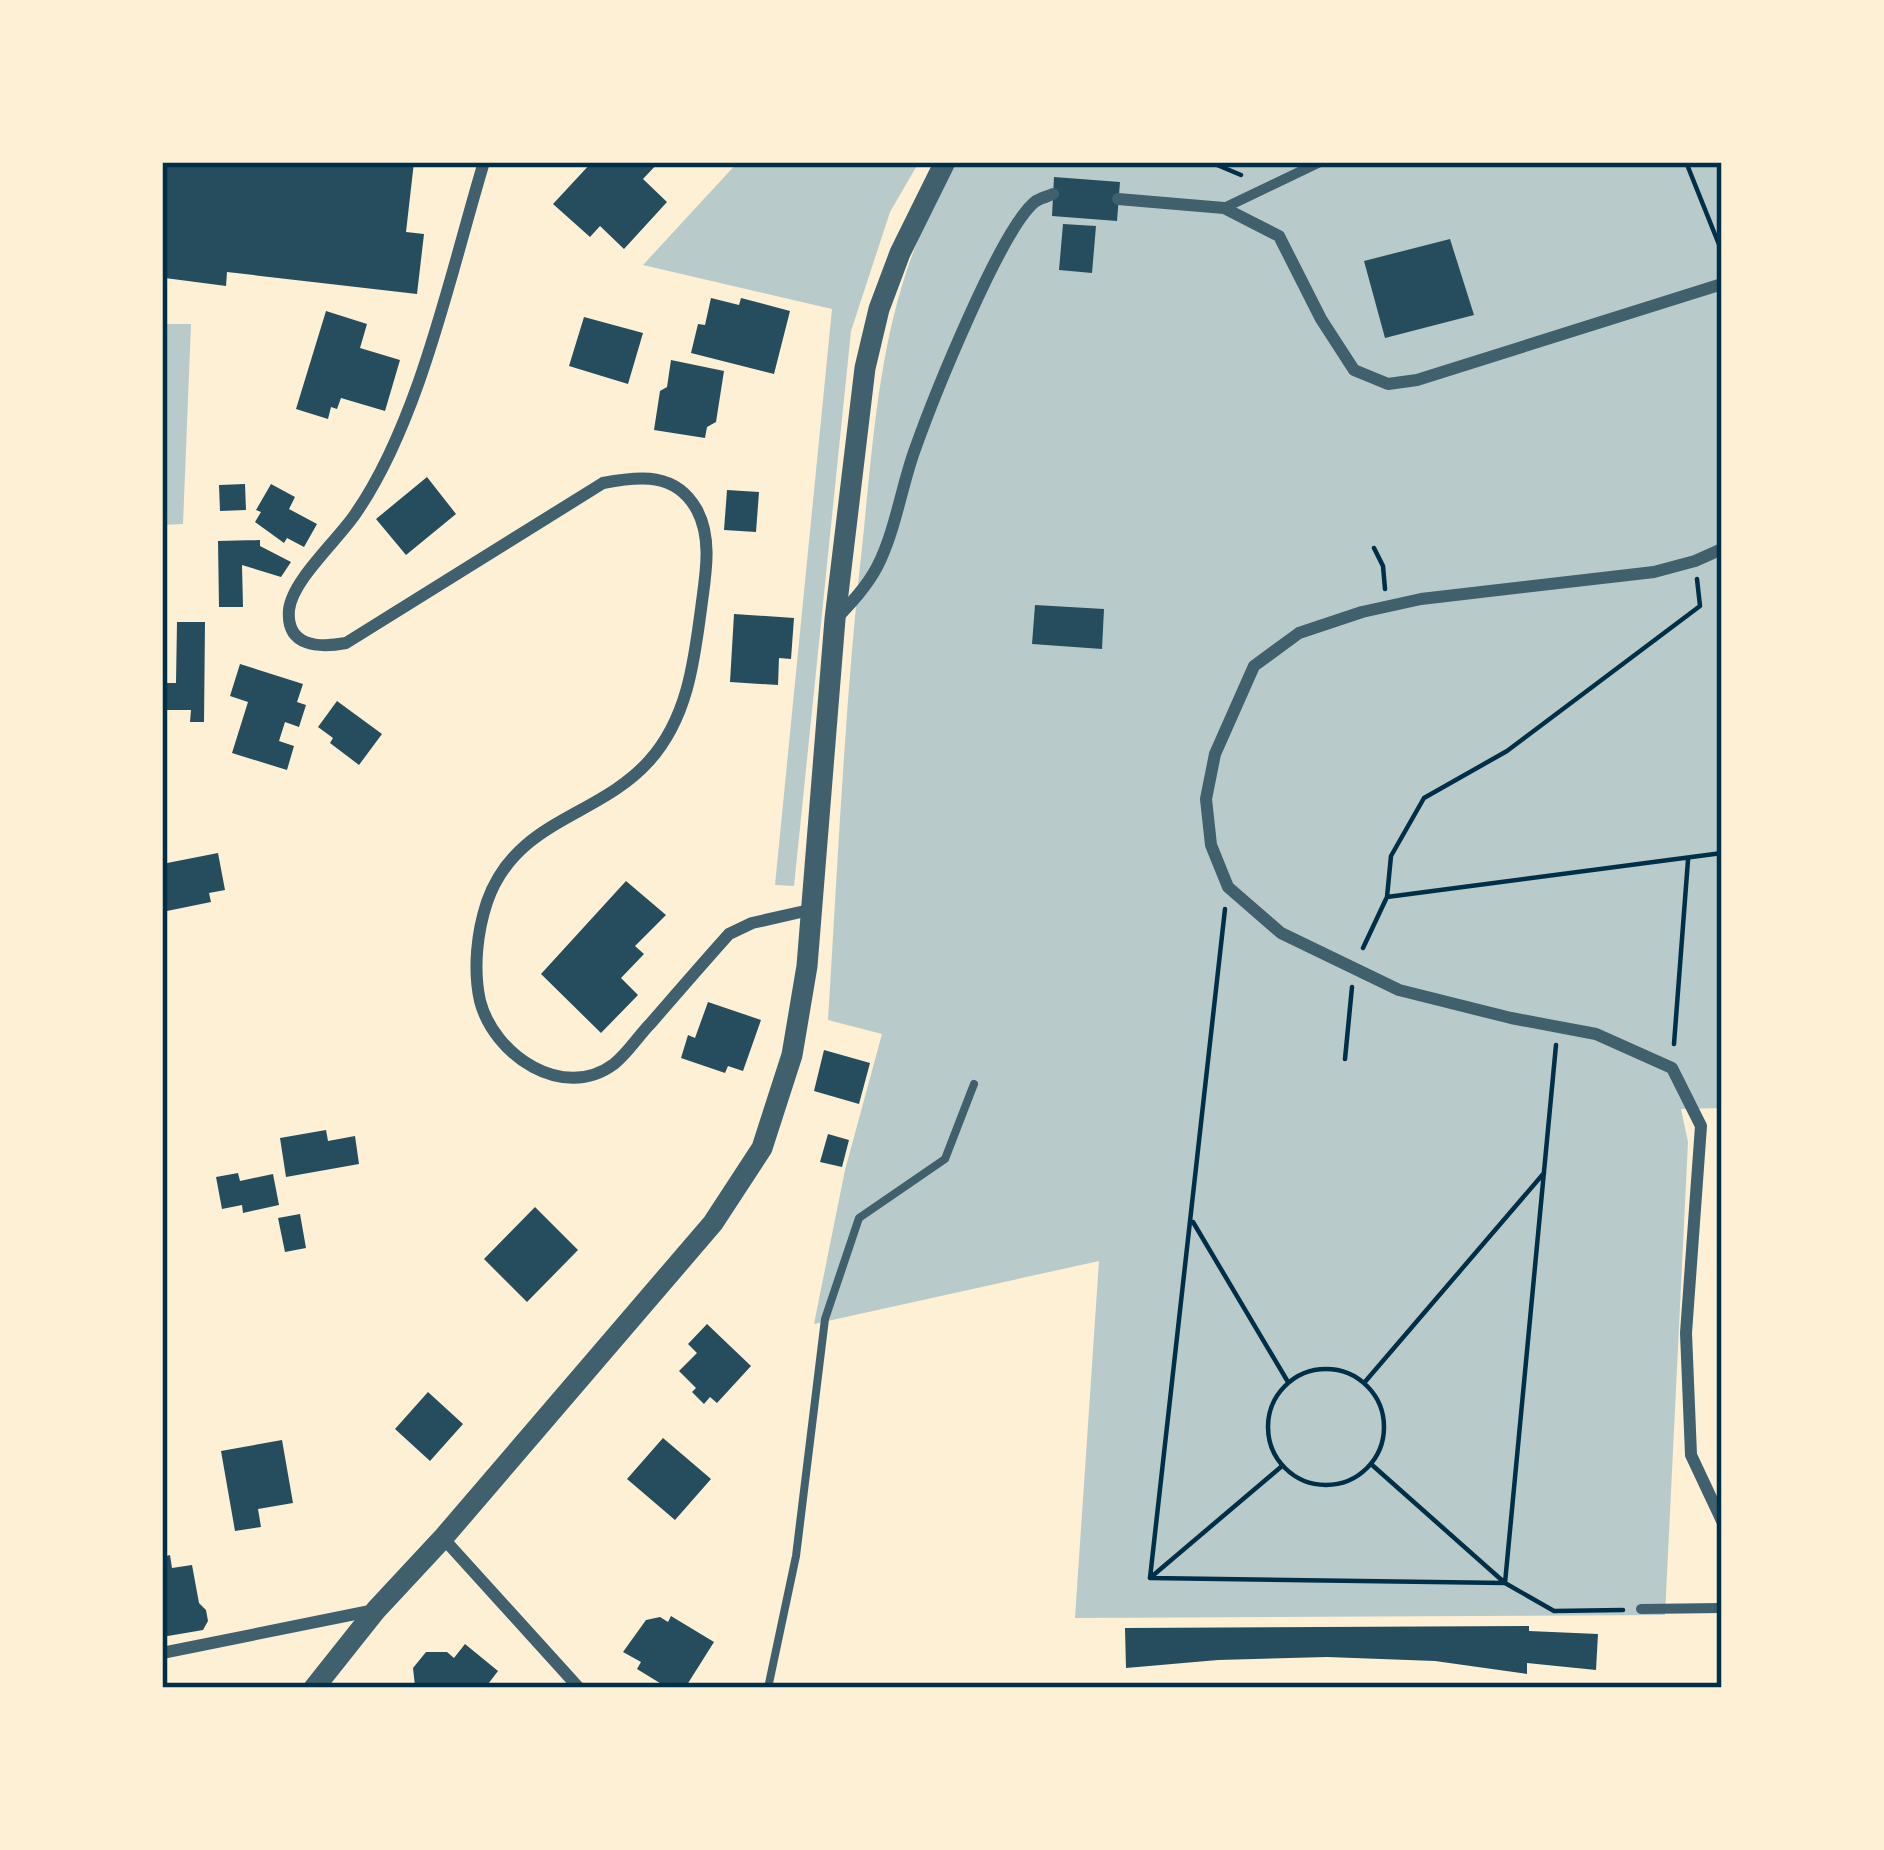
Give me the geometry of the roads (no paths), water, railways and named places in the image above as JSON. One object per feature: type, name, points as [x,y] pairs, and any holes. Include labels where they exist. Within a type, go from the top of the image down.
[{"type":"street","points":[[484,162],[391,455],[357,512],[294,592],[289,610],[291,631],[304,644],[346,643],[602,483],[645,475],[684,489],[700,515],[708,556],[694,664],[679,715],[649,761],[619,787],[543,829],[510,859],[488,900],[476,952],[481,1002],[495,1034],[518,1059],[552,1076],[582,1077],[613,1064],[729,934],[752,923],[814,909]]},
{"type":"street","points":[[314,1688],[376,1610],[713,1223],[761,1148],[792,1055],[814,909],[835,619],[865,368],[879,309],[900,254],[945,162]]},
{"type":"street","points":[[1224,208],[1320,162]]},
{"type":"street","points":[[835,619],[878,565],[923,428],[1004,250],[1025,213],[1038,199],[1053,194]]},
{"type":"street","points":[[1118,199],[1224,208],[1280,236],[1354,370],[1388,384],[1417,380],[1722,284]]},
{"type":"street","points":[[1722,549],[1654,572],[1387,606],[1299,633],[1254,666],[1215,754],[1206,799],[1210,845],[1228,886],[1281,933],[1399,990],[1596,1034],[1672,1067],[1701,1126],[1686,1334],[1690,1455],[1722,1521]]},
{"type":"street","points":[[443,1538],[580,1688]]},
{"type":"street","points":[[1641,1609],[1722,1608]]},
{"type":"street","points":[[162,1653],[376,1610]]},
{"type":"lane","points":[[768,1688],[796,1556],[825,1319],[860,1218],[945,1160],[974,1084]]}]
